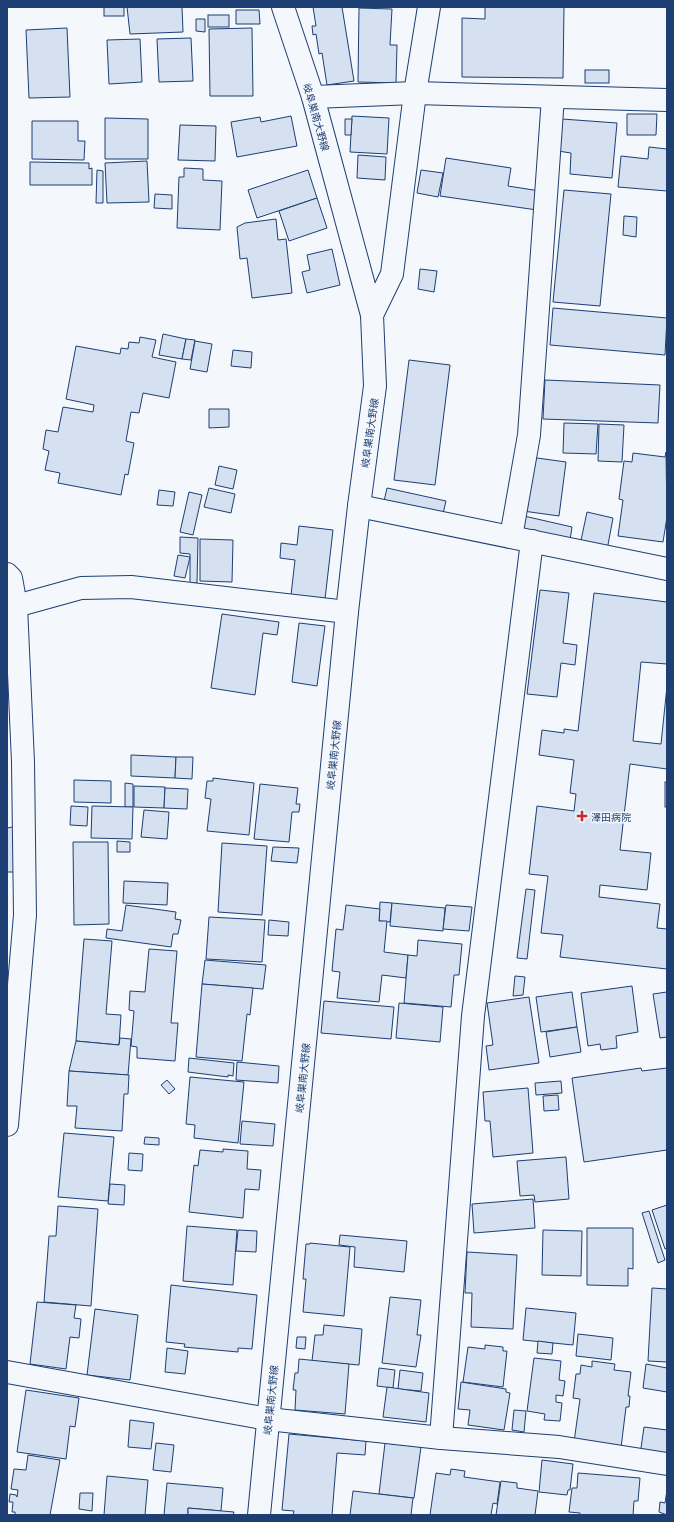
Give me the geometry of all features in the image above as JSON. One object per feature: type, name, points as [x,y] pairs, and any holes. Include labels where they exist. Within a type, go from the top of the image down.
[{"type":"street","name":"岐阜巣南大野線","points":[[260,1515],[268,1419],[347,612],[375,386],[372,316],[313,98],[283,7]]},
{"type":"street","points":[[372,316],[392,274],[415,93],[429,7]]},
{"type":"street","points":[[313,98],[415,93],[667,100]]},
{"type":"street","points":[[511,537],[529,435],[553,97]]},
{"type":"street","points":[[359,506],[667,569]]},
{"type":"street","points":[[441,1438],[473,1016],[532,541]]},
{"type":"street","points":[[7,574],[11,578],[16,606],[15,762],[25,915],[7,1125]]},
{"type":"street","points":[[16,606],[81,588],[131,587],[347,612]]},
{"type":"street","points":[[7,1372],[268,1419],[441,1438],[559,1447],[667,1464]]},
{"type":"building","points":[[104,7],[124,7],[124,16],[104,16]]},
{"type":"building","points":[[127,7],[182,7],[183,32],[130,34]]},
{"type":"building","points":[[313,7],[342,7],[354,81],[327,85],[322,53],[319,54],[316,34],[313,35],[312,26],[316,26]]},
{"type":"building","points":[[485,7],[564,7],[563,78],[462,77],[462,18],[485,19]]},
{"type":"building","points":[[359,8],[392,9],[390,45],[397,45],[396,83],[358,82]]},
{"type":"building","points":[[236,10],[259,10],[260,24],[236,24]]},
{"type":"building","points":[[208,15],[229,15],[229,27],[208,27]]},
{"type":"building","points":[[196,19],[205,19],[205,32],[196,31]]},
{"type":"building","points":[[67,28],[70,97],[29,98],[26,30]]},
{"type":"building","points":[[252,28],[253,96],[210,96],[209,29]]},
{"type":"building","points":[[191,38],[193,81],[159,82],[157,39]]},
{"type":"building","points":[[140,39],[142,82],[109,84],[107,40]]},
{"type":"building","points":[[585,70],[609,70],[609,83],[585,83]]},
{"type":"building","points":[[627,114],[657,114],[656,135],[627,135]]},
{"type":"building","points":[[291,116],[297,146],[237,157],[231,122],[260,117],[261,122]]},
{"type":"building","points":[[352,116],[389,118],[387,154],[350,152]]},
{"type":"building","points":[[105,118],[148,119],[148,159],[105,159]]},
{"type":"building","points":[[345,119],[352,119],[351,135],[345,135]]},
{"type":"building","points":[[562,119],[617,123],[612,178],[570,174],[571,153],[558,151]]},
{"type":"building","points":[[32,121],[78,121],[78,141],[85,141],[84,160],[32,159]]},
{"type":"building","points":[[180,125],[216,126],[215,161],[178,160]]},
{"type":"building","points":[[649,147],[667,149],[667,191],[618,187],[621,156],[648,159]]},
{"type":"building","points":[[358,155],[386,157],[385,180],[357,178]]},
{"type":"building","points":[[446,158],[511,168],[508,186],[540,191],[537,210],[440,196]]},
{"type":"building","points":[[147,161],[149,202],[107,203],[105,163]]},
{"type":"building","points":[[30,162],[89,163],[89,169],[92,168],[92,185],[30,185]]},
{"type":"building","points":[[184,168],[203,169],[203,180],[222,181],[220,230],[177,228],[179,177],[184,177]]},
{"type":"building","points":[[97,170],[103,171],[103,203],[96,203]]},
{"type":"building","points":[[308,170],[317,198],[257,218],[248,190]]},
{"type":"building","points":[[421,170],[443,173],[438,197],[417,193]]},
{"type":"building","points":[[564,190],[611,194],[600,306],[553,302]]},
{"type":"building","points":[[155,194],[172,195],[172,209],[154,208]]},
{"type":"building","points":[[317,198],[327,228],[289,241],[279,211]]},
{"type":"building","points":[[624,216],[637,217],[636,237],[623,235]]},
{"type":"building","points":[[276,219],[278,240],[286,239],[292,293],[252,298],[247,258],[240,259],[237,227],[245,223]]},
{"type":"building","points":[[332,249],[340,285],[307,293],[302,272],[310,270],[307,255]]},
{"type":"building","points":[[420,269],[437,271],[434,292],[418,289]]},
{"type":"building","points":[[553,308],[667,318],[665,355],[550,345]]},
{"type":"building","points":[[163,334],[186,339],[182,359],[159,355]]},
{"type":"building","points":[[140,337],[156,340],[152,357],[176,362],[169,398],[143,393],[139,413],[131,412],[126,441],[134,443],[128,475],[125,474],[121,495],[58,483],[60,473],[45,470],[49,451],[43,449],[46,430],[58,432],[63,407],[93,412],[94,405],[66,399],[76,346],[120,354],[121,348],[128,349],[129,342],[139,343]]},
{"type":"building","points":[[186,339],[195,340],[191,360],[182,359]]},
{"type":"building","points":[[195,341],[212,344],[207,372],[190,369]]},
{"type":"building","points":[[233,350],[252,352],[251,368],[231,366]]},
{"type":"building","points":[[409,360],[450,365],[435,485],[394,480]]},
{"type":"building","points":[[545,380],[660,385],[658,423],[543,419]]},
{"type":"building","points":[[209,409],[229,409],[229,427],[209,428]]},
{"type":"building","points":[[564,423],[598,424],[596,454],[563,453]]},
{"type":"building","points":[[599,424],[624,425],[622,462],[598,461]]},
{"type":"building","points":[[666,452],[667,517],[663,542],[618,536],[623,500],[619,499],[624,461],[632,462],[633,453],[665,457]]},
{"type":"building","points":[[530,457],[566,462],[559,516],[523,511]]},
{"type":"building","points":[[219,466],[237,470],[233,489],[215,485]]},
{"type":"building","points":[[209,488],[235,494],[231,513],[204,507]]},
{"type":"building","points":[[387,488],[446,501],[442,518],[383,506]]},
{"type":"building","points":[[159,490],[175,492],[173,506],[157,505]]},
{"type":"building","points":[[189,492],[202,495],[193,535],[180,532]]},
{"type":"building","points":[[587,512],[613,518],[607,550],[580,545]]},
{"type":"building","points":[[524,516],[572,527],[570,540],[521,529]]},
{"type":"building","points":[[299,526],[333,530],[325,599],[291,595],[295,560],[280,558],[281,543],[297,545]]},
{"type":"building","points":[[180,537],[198,538],[197,583],[190,583],[190,554],[180,553]]},
{"type":"building","points":[[200,539],[233,540],[232,582],[200,581]]},
{"type":"building","points":[[178,555],[190,557],[185,578],[174,576]]},
{"type":"building","points":[[540,590],[569,593],[563,643],[577,645],[575,665],[561,663],[557,697],[527,694]]},
{"type":"building","points":[[594,593],[667,602],[667,664],[641,662],[633,741],[661,744],[667,686],[667,769],[630,764],[620,850],[651,853],[647,890],[600,885],[599,897],[660,904],[657,928],[667,929],[667,969],[560,957],[563,935],[541,933],[548,876],[529,874],[537,806],[574,811],[576,794],[570,793],[574,760],[539,755],[542,730],[564,733],[564,729],[578,731]]},
{"type":"building","points":[[222,614],[279,622],[277,635],[263,633],[255,695],[211,688]]},
{"type":"building","points":[[299,623],[325,626],[317,686],[292,682]]},
{"type":"building","points":[[131,755],[176,757],[175,778],[131,776]]},
{"type":"building","points":[[176,757],[193,757],[192,779],[175,778]]},
{"type":"building","points":[[213,778],[254,783],[249,835],[207,831],[211,799],[205,798],[207,781],[213,781]]},
{"type":"building","points":[[74,780],[111,781],[111,803],[74,802]]},
{"type":"building","points":[[665,782],[667,782],[667,807],[665,807]]},
{"type":"building","points":[[125,783],[133,784],[133,807],[125,807]]},
{"type":"building","points":[[260,784],[298,788],[296,804],[300,804],[299,812],[292,812],[289,842],[254,839]]},
{"type":"building","points":[[134,786],[165,787],[164,808],[134,807]]},
{"type":"building","points":[[165,788],[188,789],[187,809],[164,808]]},
{"type":"building","points":[[71,806],[88,807],[87,826],[70,825]]},
{"type":"building","points":[[92,806],[133,807],[132,839],[91,838]]},
{"type":"building","points":[[144,810],[169,812],[167,839],[141,837]]},
{"type":"building","points":[[13,827],[15,872],[7,872],[7,828]]},
{"type":"building","points":[[117,841],[130,842],[130,852],[117,852]]},
{"type":"building","points":[[73,842],[108,842],[109,924],[74,925]]},
{"type":"building","points":[[222,843],[267,846],[262,915],[218,912]]},
{"type":"building","points":[[273,847],[299,848],[297,863],[271,861]]},
{"type":"building","points":[[124,881],[168,883],[167,905],[123,903]]},
{"type":"building","points":[[526,889],[535,890],[527,959],[517,958]]},
{"type":"building","points":[[380,902],[392,903],[390,922],[379,921]]},
{"type":"building","points":[[392,903],[445,908],[443,931],[390,926]]},
{"type":"building","points":[[126,905],[176,912],[175,919],[181,920],[178,934],[173,934],[171,947],[106,938],[107,929],[122,931]]},
{"type":"building","points":[[346,905],[380,909],[379,921],[387,921],[384,952],[408,955],[406,978],[382,975],[379,1002],[337,998],[340,972],[332,971],[336,929],[343,930]]},
{"type":"building","points":[[446,905],[472,907],[469,931],[443,929]]},
{"type":"building","points":[[209,917],[265,920],[262,962],[206,959]]},
{"type":"building","points":[[269,920],[289,922],[288,936],[268,935]]},
{"type":"building","points":[[84,939],[112,941],[106,1014],[121,1015],[119,1045],[76,1041]]},
{"type":"building","points":[[418,940],[462,944],[459,975],[454,975],[451,1007],[404,1003],[408,955],[417,956]]},
{"type":"building","points":[[149,949],[177,951],[171,1023],[178,1023],[175,1061],[137,1058],[137,1047],[131,1046],[134,1011],[129,1010],[130,991],[145,992]]},
{"type":"building","points":[[205,960],[266,965],[263,989],[202,984]]},
{"type":"building","points":[[515,976],[525,977],[523,995],[513,996]]},
{"type":"building","points":[[202,984],[253,988],[250,1015],[247,1014],[242,1061],[196,1057]]},
{"type":"building","points":[[632,986],[638,1032],[616,1036],[617,1048],[601,1050],[600,1044],[588,1046],[581,993]]},
{"type":"building","points":[[572,992],[577,1027],[541,1032],[536,997]]},
{"type":"building","points":[[667,992],[667,1037],[660,1038],[653,994]]},
{"type":"building","points":[[529,997],[539,1063],[489,1070],[486,1046],[493,1045],[487,1003]]},
{"type":"building","points":[[324,1001],[394,1007],[391,1039],[321,1033]]},
{"type":"building","points":[[399,1003],[443,1007],[440,1042],[396,1038]]},
{"type":"building","points":[[577,1027],[581,1052],[550,1057],[546,1032]]},
{"type":"building","points":[[120,1038],[131,1039],[128,1075],[69,1071],[76,1041],[119,1045]]},
{"type":"building","points":[[189,1058],[234,1063],[233,1076],[228,1075],[228,1077],[188,1072]]},
{"type":"building","points":[[237,1062],[279,1066],[278,1083],[236,1080]]},
{"type":"building","points":[[641,1068],[642,1071],[667,1068],[667,1150],[584,1162],[572,1078]]},
{"type":"building","points":[[69,1071],[129,1075],[128,1094],[124,1094],[122,1131],[75,1128],[77,1106],[67,1106]]},
{"type":"building","points":[[190,1077],[244,1082],[238,1143],[194,1138],[195,1125],[186,1124]]},
{"type":"building","points":[[167,1080],[175,1089],[169,1094],[161,1085]]},
{"type":"building","points":[[561,1081],[562,1093],[536,1095],[535,1083]]},
{"type":"building","points":[[528,1088],[533,1153],[493,1157],[490,1121],[485,1121],[483,1092]]},
{"type":"building","points":[[558,1095],[559,1110],[544,1111],[543,1096]]},
{"type":"building","points":[[242,1121],[275,1124],[273,1146],[240,1144]]},
{"type":"building","points":[[64,1133],[114,1137],[108,1201],[58,1197]]},
{"type":"building","points":[[145,1137],[159,1138],[159,1145],[144,1144]]},
{"type":"building","points":[[223,1149],[248,1151],[247,1169],[261,1170],[259,1190],[245,1189],[243,1218],[189,1212],[194,1165],[198,1166],[200,1150],[223,1152]]},
{"type":"building","points":[[129,1153],[143,1154],[142,1171],[128,1170]]},
{"type":"building","points":[[566,1157],[569,1199],[535,1202],[534,1195],[520,1196],[517,1161]]},
{"type":"building","points":[[110,1184],[125,1185],[124,1205],[108,1204]]},
{"type":"building","points":[[533,1199],[535,1228],[474,1233],[472,1204]]},
{"type":"building","points":[[667,1205],[667,1248],[665,1249],[652,1210]]},
{"type":"building","points":[[58,1206],[98,1209],[91,1306],[44,1302],[49,1236],[56,1236]]},
{"type":"building","points":[[649,1211],[665,1260],[658,1263],[642,1213]]},
{"type":"building","points":[[187,1226],[237,1230],[233,1285],[183,1281]]},
{"type":"building","points":[[587,1228],[633,1228],[633,1269],[628,1268],[628,1286],[587,1285]]},
{"type":"building","points":[[238,1230],[257,1231],[256,1252],[236,1251]]},
{"type":"building","points":[[543,1230],[582,1231],[581,1276],[542,1275]]},
{"type":"building","points":[[340,1235],[407,1241],[404,1272],[354,1267],[355,1247],[339,1245]]},
{"type":"building","points":[[310,1243],[350,1247],[344,1316],[303,1312],[306,1279],[303,1279],[306,1244]]},
{"type":"building","points":[[467,1252],[517,1255],[513,1329],[471,1327],[472,1293],[465,1293]]},
{"type":"building","points":[[171,1285],[257,1295],[252,1349],[238,1348],[238,1352],[184,1347],[185,1344],[166,1342]]},
{"type":"building","points":[[652,1288],[667,1289],[667,1362],[648,1361]]},
{"type":"building","points":[[390,1297],[421,1300],[417,1335],[421,1335],[416,1367],[382,1363]]},
{"type":"building","points":[[37,1302],[76,1305],[74,1318],[81,1319],[79,1338],[70,1337],[66,1369],[30,1364]]},
{"type":"building","points":[[526,1308],[576,1313],[573,1345],[523,1340]]},
{"type":"building","points":[[95,1309],[138,1315],[130,1380],[87,1375]]},
{"type":"building","points":[[324,1325],[362,1329],[359,1365],[312,1361],[315,1335],[323,1335]]},
{"type":"building","points":[[578,1334],[613,1338],[611,1360],[576,1356]]},
{"type":"building","points":[[297,1337],[306,1337],[305,1349],[296,1348]]},
{"type":"building","points":[[538,1341],[553,1343],[552,1354],[537,1353]]},
{"type":"building","points":[[485,1345],[503,1347],[503,1351],[507,1351],[503,1387],[463,1382],[468,1347],[485,1349]]},
{"type":"building","points":[[167,1348],[188,1351],[185,1374],[165,1372]]},
{"type":"building","points":[[534,1358],[561,1361],[559,1380],[565,1381],[563,1396],[556,1395],[556,1402],[562,1403],[560,1421],[544,1420],[545,1414],[527,1411]]},
{"type":"building","points":[[299,1359],[349,1364],[345,1414],[295,1410],[296,1390],[293,1390],[295,1373],[298,1373]]},
{"type":"building","points":[[592,1361],[615,1364],[614,1370],[631,1372],[628,1396],[630,1396],[629,1407],[626,1407],[621,1448],[574,1442],[580,1399],[573,1398],[576,1374],[580,1374],[581,1365],[592,1367]]},
{"type":"building","points":[[646,1364],[667,1368],[667,1392],[643,1388]]},
{"type":"building","points":[[379,1368],[395,1370],[393,1388],[377,1386]]},
{"type":"building","points":[[400,1370],[423,1373],[421,1391],[398,1389]]},
{"type":"building","points":[[461,1382],[506,1389],[506,1392],[510,1393],[504,1430],[468,1425],[470,1410],[458,1409]]},
{"type":"building","points":[[387,1387],[429,1393],[426,1422],[383,1417]]},
{"type":"building","points":[[26,1390],[79,1398],[75,1427],[70,1426],[66,1459],[17,1452]]},
{"type":"building","points":[[514,1410],[526,1411],[524,1432],[512,1430]]},
{"type":"building","points":[[130,1420],[154,1423],[151,1449],[128,1447]]},
{"type":"building","points":[[644,1427],[667,1430],[667,1459],[640,1455]]},
{"type":"building","points":[[289,1434],[366,1441],[365,1455],[337,1453],[332,1515],[293,1515],[294,1511],[282,1510]]},
{"type":"building","points":[[156,1443],[174,1445],[171,1472],[153,1470]]},
{"type":"building","points":[[385,1443],[421,1447],[414,1498],[379,1494]]},
{"type":"building","points":[[28,1455],[60,1460],[50,1515],[15,1515],[15,1512],[12,1512],[13,1502],[9,1502],[10,1494],[16,1495],[17,1497],[18,1490],[11,1489],[14,1469],[26,1470]]},
{"type":"building","points":[[542,1460],[573,1464],[570,1490],[568,1490],[567,1495],[539,1492]]},
{"type":"building","points":[[451,1469],[465,1471],[464,1477],[500,1482],[497,1504],[493,1503],[491,1515],[430,1515],[436,1473],[450,1475]]},
{"type":"building","points":[[578,1473],[640,1478],[638,1501],[634,1501],[633,1515],[580,1515],[580,1513],[569,1512],[572,1488],[577,1488]]},
{"type":"building","points":[[107,1476],[148,1480],[145,1515],[104,1515]]},
{"type":"building","points":[[501,1481],[517,1483],[517,1488],[538,1491],[535,1515],[496,1515]]},
{"type":"building","points":[[167,1483],[223,1488],[221,1511],[188,1508],[188,1515],[164,1515]]},
{"type":"building","points":[[667,1490],[667,1515],[659,1512],[660,1502],[665,1503]]},
{"type":"building","points":[[353,1491],[413,1498],[411,1515],[350,1515]]},
{"type":"building","points":[[80,1493],[93,1493],[92,1511],[79,1509]]},
{"type":"building","points":[[188,1508],[234,1512],[233,1515],[188,1515]]},
{"type":"place","name":"澤田病院","points":[[582,816]]}]
